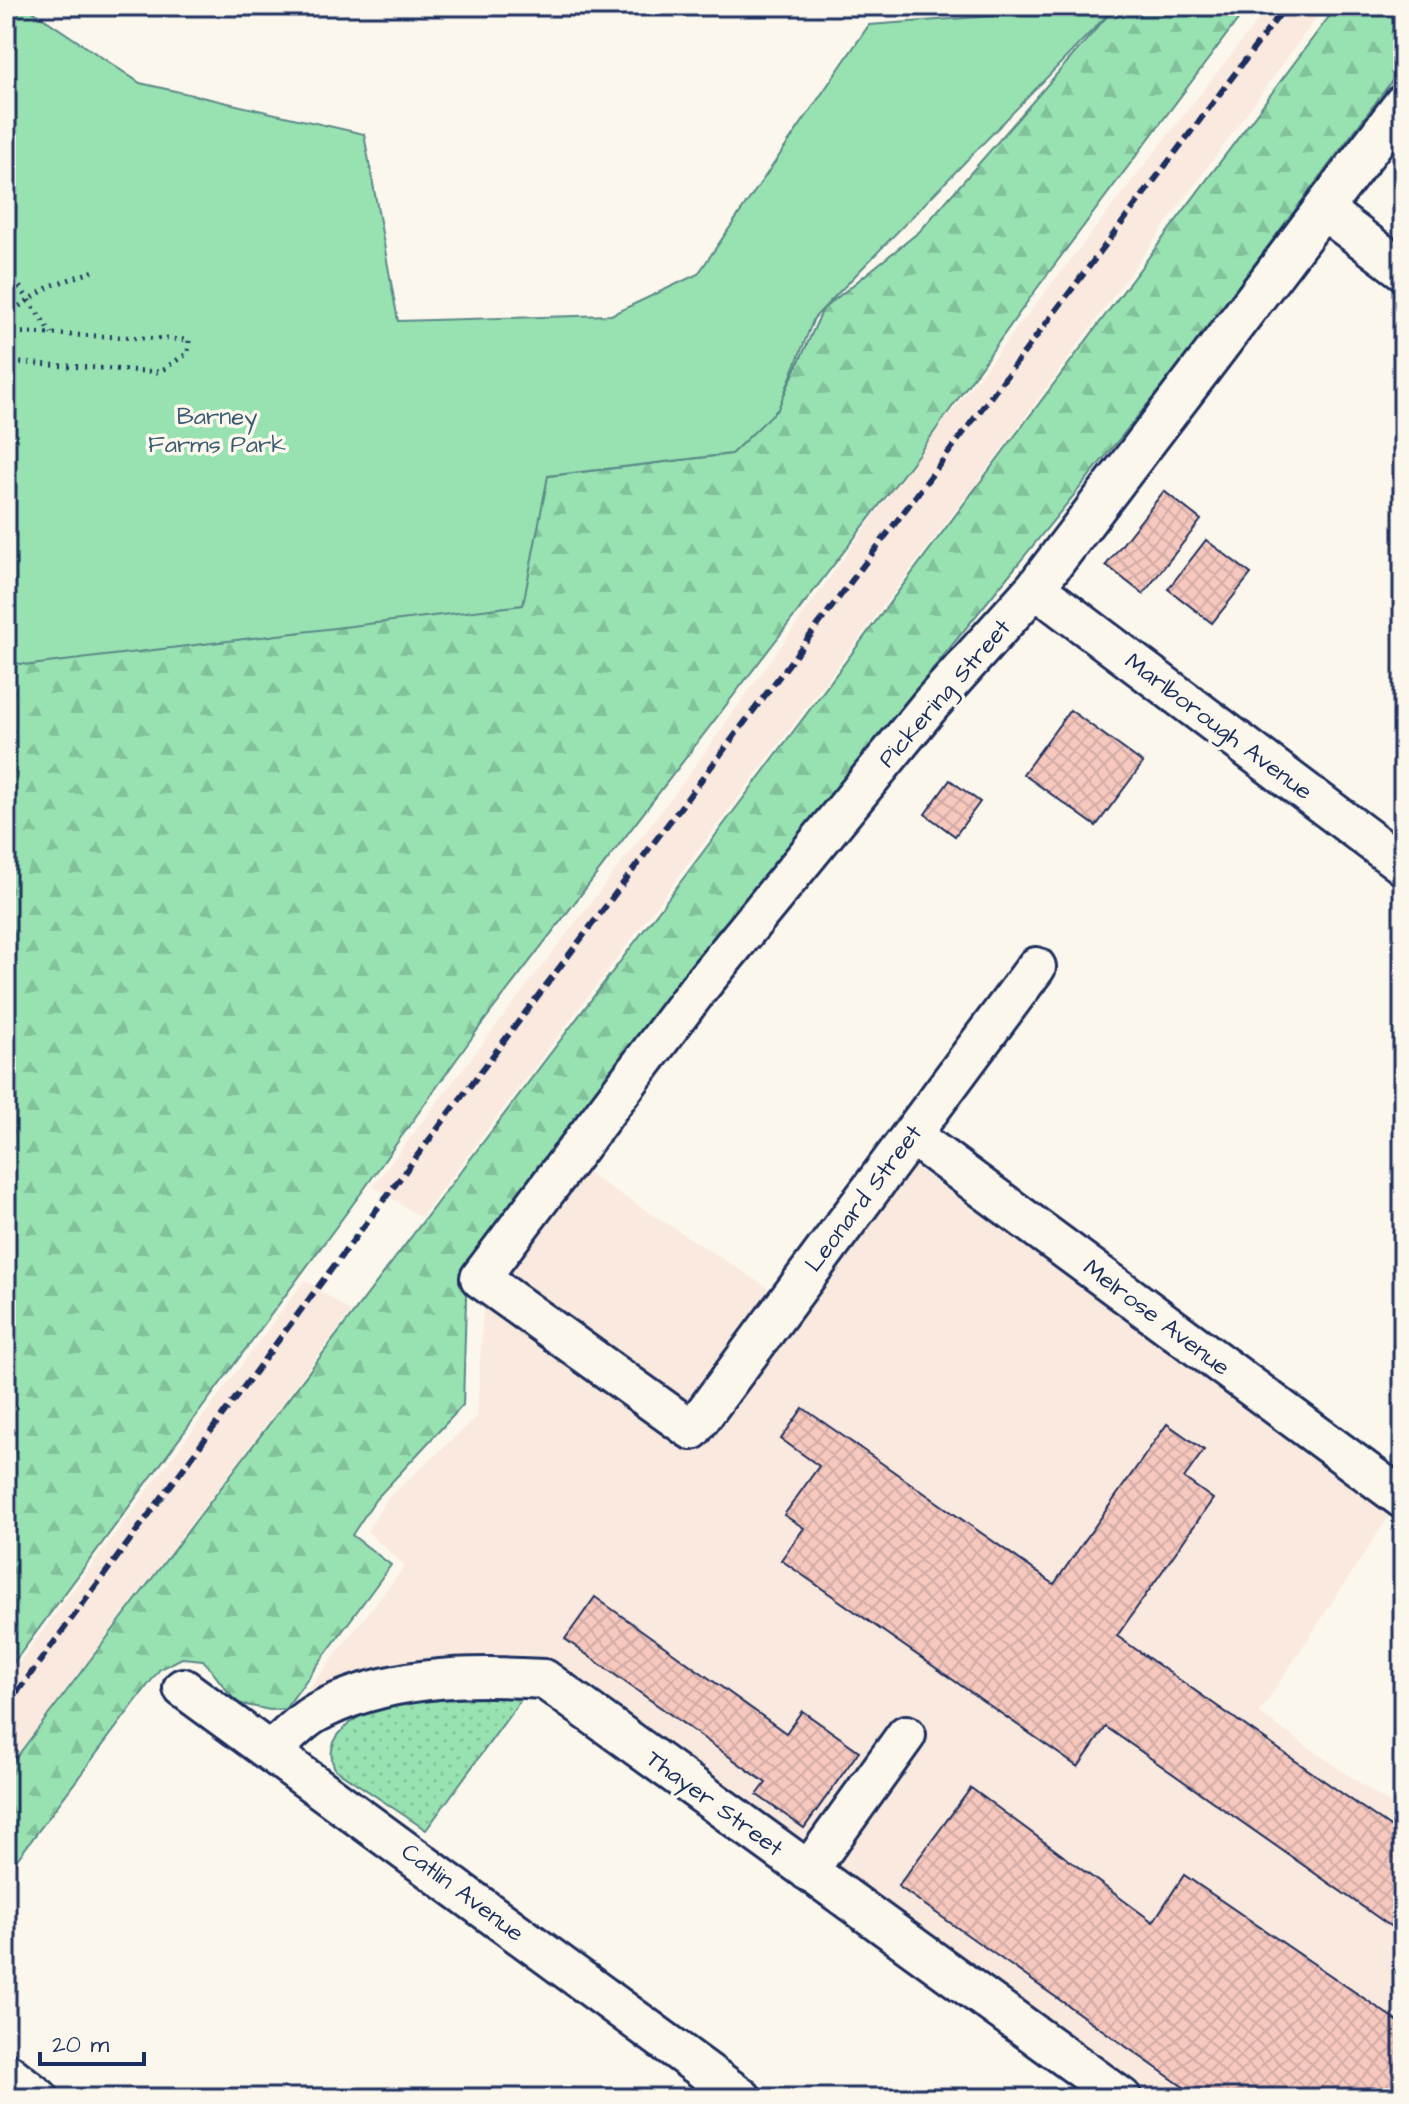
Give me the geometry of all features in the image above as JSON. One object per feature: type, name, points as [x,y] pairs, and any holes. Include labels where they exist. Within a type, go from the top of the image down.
[{"type":"street","name":"Pickering Street","points":[[692,1430],[480,1278],[698,989],[931,704],[1035,588],[1325,211],[1403,104]]},
{"type":"street","points":[[1325,211],[1403,270]]},
{"type":"street","name":"Marlborough Avenue","points":[[1035,588],[1403,865]]},
{"type":"street","name":"Leonard Street","points":[[692,1430],[1036,967]]},
{"type":"street","name":"Melrose Avenue","points":[[911,1135],[1403,1499]]},
{"type":"street","name":"Thayer Street","points":[[272,1750],[313,1715],[379,1688],[448,1679],[544,1679],[1122,2098]]},
{"type":"street","name":"Catlin Avenue","points":[[183,1688],[272,1750],[742,2098]]},
{"type":"street","points":[[808,1871],[906,1735]]},
{"type":"street","points":[[6,2072],[39,2098]]},
{"type":"path","points":[[6,267],[52,334]]},
{"type":"path","points":[[6,315],[50,286],[94,271]]},
{"type":"path","points":[[6,332],[189,340],[188,353],[159,372],[6,362]]},
{"type":"shaded area","points":[[1269,6],[1325,6],[1005,445],[421,1217],[373,1186],[682,784],[917,456]]},
{"type":"shaded area","points":[[908,1162],[1393,1510],[1259,1713],[1403,1813],[1403,2098],[1155,2098],[578,1676],[528,1655],[475,1655],[416,1662],[301,1699],[405,1566],[367,1531],[388,1498],[477,1417],[483,1309],[584,1171],[798,1307]]},
{"type":"shaded area","points":[[305,1280],[351,1312],[6,1769],[6,1680]]},
{"type":"green space","name":"Barney Farms Park","points":[[6,6],[25,6],[140,83],[364,134],[398,321],[611,315],[698,274],[869,25],[1115,7],[814,318],[778,409],[731,454],[548,476],[523,605],[31,665],[6,662]]},
{"type":"green space","points":[[1116,6],[1248,6],[1035,291],[917,456],[481,1025],[364,1189],[6,1673],[6,662],[31,665],[548,476],[731,454],[778,408],[823,309],[920,231]]},
{"type":"green space","points":[[1337,6],[1403,6],[1403,66],[1173,373],[664,1000],[467,1264],[463,1405],[375,1500],[352,1535],[391,1565],[285,1709],[270,1710],[237,1703],[203,1660],[182,1658],[160,1669],[6,1874],[6,1771],[685,876]]},
{"type":"green space","points":[[525,1694],[426,1830],[335,1769],[332,1748],[336,1739],[350,1723],[370,1711],[415,1702]]},
{"type":"building","points":[[1164,491],[1201,520],[1143,594],[1106,565]]},
{"type":"building","points":[[1206,540],[1251,574],[1212,623],[1168,589]]},
{"type":"building","points":[[1070,710],[1143,763],[1096,826],[1023,774]]},
{"type":"building","points":[[950,780],[980,802],[955,836],[925,814]]},
{"type":"building","points":[[803,1408],[1054,1584],[1167,1424],[1204,1450],[1184,1478],[1213,1499],[1117,1636],[1403,1836],[1403,1935],[1106,1727],[1078,1767],[781,1560],[804,1528],[784,1515],[819,1466],[781,1439]]},
{"type":"building","points":[[595,1597],[786,1733],[802,1711],[859,1751],[804,1828],[757,1795],[766,1783],[565,1639]]},
{"type":"building","points":[[971,1788],[1153,1922],[1184,1875],[1403,2025],[1403,2098],[1199,2098],[898,1886]]},
{"type":"railway","points":[[6,1707],[321,1283],[1286,6]]}]
